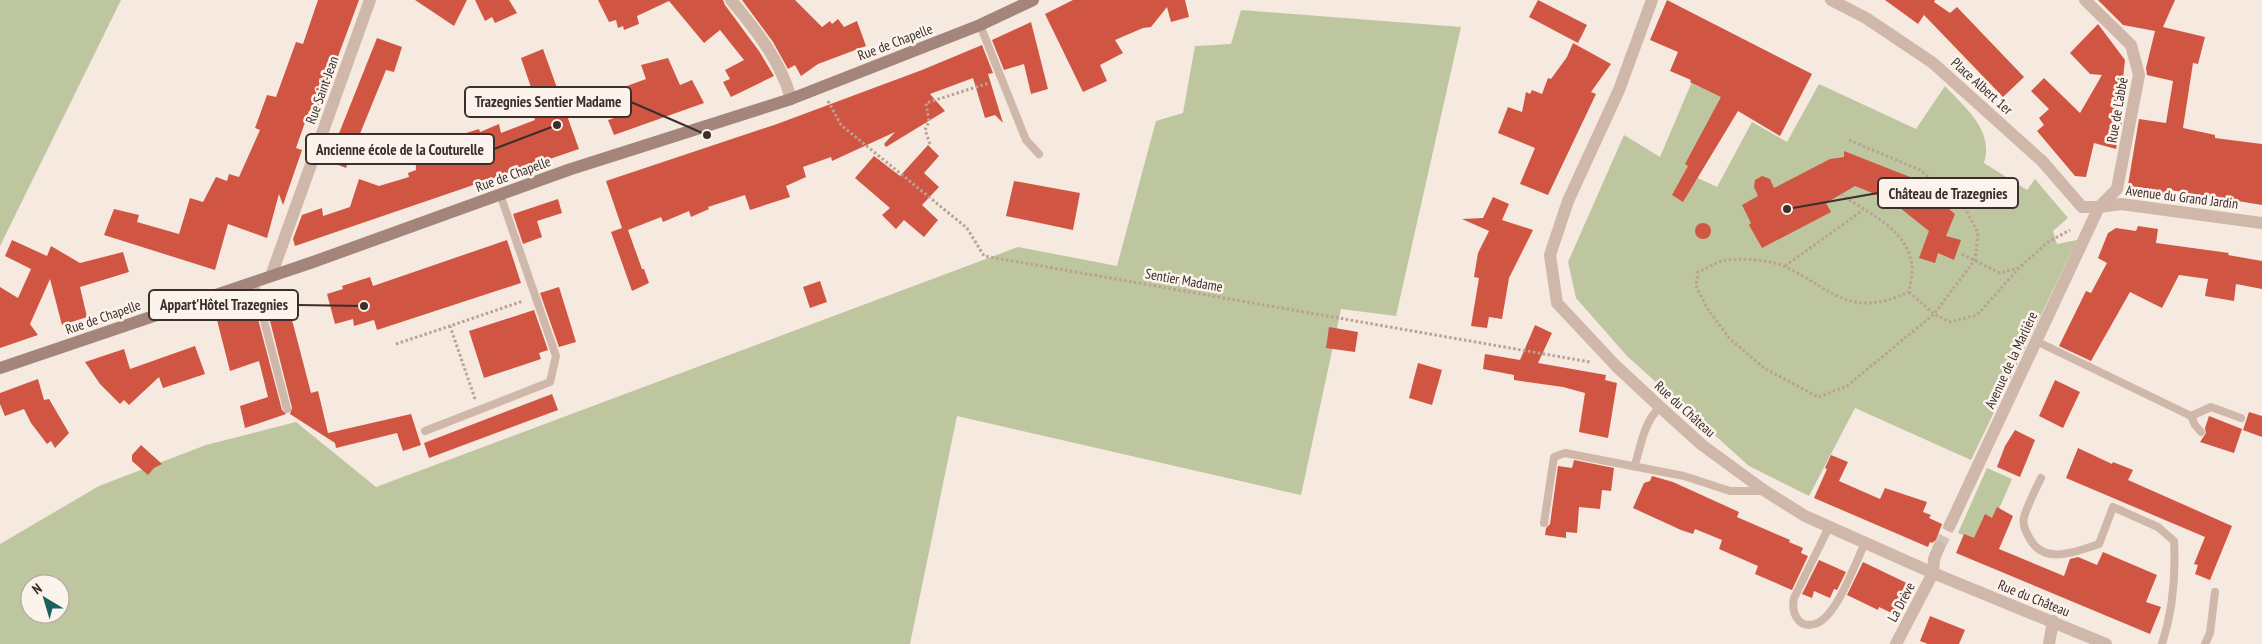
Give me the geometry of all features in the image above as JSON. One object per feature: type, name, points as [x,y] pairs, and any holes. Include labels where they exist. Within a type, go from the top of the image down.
[{"type":"main road","name":"Rue de Chapelle","points":[[0,368],[254,282],[572,169],[822,87],[980,25],[1033,0]]},
{"type":"street","name":"Rue Saint-Jean","points":[[271,276],[370,0]]},
{"type":"street","points":[[731,0],[760,35],[788,85],[791,98]]},
{"type":"street","name":"Rue du Château","points":[[1652,0],[1619,90],[1568,201],[1550,254],[1558,303],[1616,366],[1702,445],[1765,491],[1805,516],[1933,573],[2106,644]]},
{"type":"street","name":"Place Albert 1er","points":[[1831,0],[1866,18],[1933,63],[2042,161],[2082,207],[2099,207]]},
{"type":"street","name":"Rue de L'abbé","points":[[2085,0],[2131,45],[2139,75],[2117,189],[2099,207]]},
{"type":"street","name":"Avenue du Grand Jardin","points":[[2099,207],[2121,204],[2262,223]]},
{"type":"street","name":"Avenue de la Marlière","points":[[1950,525],[2099,207]]},
{"type":"street","points":[[1933,573],[1934,559],[1939,547]]},
{"type":"street","name":"La Drève","points":[[1896,644],[1933,573]]},
{"type":"street","points":[[2049,644],[2053,621]]},
{"type":"lane","points":[[980,25],[1026,140],[1039,154]]},
{"type":"lane","points":[[425,431],[550,382],[556,356],[500,194]]},
{"type":"lane","points":[[254,282],[287,409]]},
{"type":"lane","points":[[2036,341],[2191,416],[2195,426],[2201,432]]},
{"type":"lane","points":[[1635,465],[1645,430],[1652,414],[1660,407]]},
{"type":"lane","points":[[2191,416],[2211,407],[2241,418]]},
{"type":"lane","points":[[1544,523],[1554,457],[1565,453],[1635,465],[1684,476],[1730,491],[1765,491]]},
{"type":"lane","points":[[2041,478],[2024,517],[2023,526],[2036,550],[2050,555],[2099,544],[2113,507],[2158,526],[2174,541],[2176,568],[2172,615],[2162,644]]},
{"type":"lane","points":[[1829,527],[1794,598],[1792,608],[1795,618],[1804,624],[1815,624],[1835,608],[1865,543]]},
{"type":"lane","points":[[2205,644],[2210,633],[2216,592]]},
{"type":"path","points":[[930,144],[924,130],[929,121],[926,103],[1000,79]]},
{"type":"path","name":"Sentier Madame","points":[[822,87],[840,125],[967,228],[984,256],[1616,366]]},
{"type":"path","points":[[1850,140],[1920,170],[1964,206],[1978,232],[1975,260],[1934,314],[1847,386],[1818,397],[1764,368],[1730,339],[1707,308],[1696,286],[1698,272],[1722,261],[1753,260],[1785,266],[1824,291],[1846,300],[1871,303],[1889,301],[1909,292]]},
{"type":"path","points":[[1841,194],[1894,230],[1907,245],[1913,267],[1909,292]]},
{"type":"path","points":[[1785,266],[1863,210]]},
{"type":"path","points":[[1909,292],[1934,314],[1950,322],[1977,315],[2019,268],[2048,242],[2072,229]]},
{"type":"path","points":[[1962,254],[2000,274],[2019,268]]},
{"type":"path","points":[[396,344],[536,297]]},
{"type":"path","points":[[450,326],[479,410]]},
{"type":"green space","points":[[0,0],[121,0],[0,246]]},
{"type":"green space","points":[[1241,10],[1461,27],[1396,316],[1341,309],[1301,495],[957,416],[910,644],[0,644],[0,544],[99,486],[206,445],[296,422],[376,487],[1018,247],[1117,266],[1156,121],[1183,113],[1195,46],[1231,44]]},
{"type":"green space","points":[[1694,77],[1726,94],[1685,172],[1717,187],[1752,122],[1787,142],[1819,84],[1916,129],[1945,86],[1969,112],[1982,130],[1986,151],[1984,163],[2027,190],[2035,179],[2068,218],[2053,231],[2057,244],[2077,240],[1971,460],[1855,408],[1809,496],[1749,466],[1627,356],[1576,298],[1568,262],[1624,135],[1660,157]]},
{"type":"green space","points":[[1987,468],[2012,479],[1992,525],[1976,540],[1958,533]]},
{"type":"building","points":[[318,0],[359,0],[316,114],[309,111],[296,148],[302,150],[283,205],[279,194],[267,238],[228,224],[215,270],[104,235],[114,209],[139,215],[137,222],[179,234],[190,198],[203,202],[216,177],[227,181],[229,174],[239,177],[260,130],[255,128],[267,95],[276,97],[296,42],[303,44]]},
{"type":"building","points":[[415,0],[467,0],[454,26]]},
{"type":"building","points":[[475,0],[509,0],[517,13],[495,23],[492,17],[485,21]]},
{"type":"building","points":[[598,0],[723,0],[774,76],[731,97],[723,82],[730,79],[725,70],[744,60],[720,30],[704,43],[669,1],[637,16],[639,24],[624,30],[623,26],[618,28],[616,20],[609,22]]},
{"type":"building","points":[[742,0],[795,0],[822,27],[830,21],[832,24],[838,19],[844,27],[857,21],[866,46],[818,64],[801,76],[795,65],[788,69],[773,42]]},
{"type":"building","points":[[1073,0],[1185,0],[1189,17],[1171,22],[1167,7],[1151,27],[1143,28],[1115,40],[1123,53],[1100,65],[1107,81],[1083,92],[1045,14]]},
{"type":"building","points":[[1538,0],[1587,25],[1578,43],[1529,17]]},
{"type":"building","points":[[1667,0],[1812,74],[1780,136],[1738,111],[1683,202],[1672,195],[1688,166],[1685,164],[1721,97],[1690,82],[1691,80],[1670,71],[1678,52],[1650,40]]},
{"type":"building","points":[[1885,0],[1935,0],[1934,2],[1950,13],[1957,7],[2024,77],[2003,97],[1924,15],[1918,24]]},
{"type":"building","points":[[2098,0],[2175,0],[2163,27],[2205,37],[2198,64],[2193,63],[2183,128],[2215,135],[2215,138],[2262,144],[2262,205],[2170,190],[2169,195],[2135,190],[2128,185],[2139,119],[2166,123],[2173,81],[2147,75],[2146,68],[2155,31],[2123,25]]},
{"type":"building","points":[[1031,22],[1048,89],[1031,94],[1024,64],[1004,70],[992,40]]},
{"type":"building","points":[[2098,24],[2125,60],[2119,116],[2123,117],[2116,149],[2094,143],[2086,177],[2075,176],[2037,131],[2044,125],[2039,118],[2049,109],[2031,91],[2044,78],[2080,113],[2102,75],[2090,74],[2070,53]]},
{"type":"building","points":[[377,38],[402,47],[394,72],[386,70],[346,168],[328,161]]},
{"type":"building","points":[[1573,43],[1611,64],[1591,92],[1596,94],[1548,195],[1520,184],[1535,148],[1498,133],[1508,107],[1522,112],[1526,92],[1530,94],[1532,90],[1542,94],[1548,78],[1551,79],[1567,57]]},
{"type":"building","points":[[982,45],[993,73],[988,74],[1003,123],[995,115],[985,118],[973,78],[930,94],[945,111],[886,147],[884,144],[895,132],[832,161],[831,157],[803,167],[806,177],[786,186],[790,197],[750,210],[745,195],[708,207],[709,209],[691,217],[689,211],[663,222],[661,217],[628,230],[649,283],[632,291],[611,232],[622,228],[606,181],[777,124],[922,70]]},
{"type":"building","points":[[543,49],[579,149],[295,246],[293,239],[302,215],[322,208],[323,216],[350,207],[359,179],[379,186],[409,177],[408,173],[416,170],[415,145],[445,135],[447,139],[479,129],[480,132],[499,124],[501,133],[535,120],[531,104],[536,102],[521,58]]},
{"type":"building","points":[[668,58],[680,85],[692,80],[704,103],[614,135],[608,120],[614,118],[605,94],[646,79],[641,65]]},
{"type":"building","points":[[928,145],[939,156],[924,173],[939,187],[922,205],[938,220],[924,237],[904,220],[896,229],[882,215],[890,208],[855,178],[874,156],[900,176]]},
{"type":"building","points":[[1844,151],[1910,177],[1955,214],[1946,236],[1961,240],[1954,260],[1938,253],[1935,263],[1919,258],[1929,231],[1890,200],[1855,186],[1826,203],[1831,212],[1762,248],[1749,225],[1751,223],[1742,205],[1758,196],[1754,187],[1755,180],[1762,176],[1770,179],[1774,188],[1830,159],[1844,157]]},
{"type":"building","points":[[1014,181],[1080,193],[1073,230],[1006,216]]},
{"type":"building","points":[[1493,197],[1509,204],[1502,220],[1533,230],[1509,278],[1502,319],[1489,317],[1487,328],[1471,326],[1479,278],[1474,277],[1478,253],[1489,231],[1462,219],[1483,218]]},
{"type":"building","points":[[558,199],[562,213],[537,221],[542,237],[523,244],[513,214]]},
{"type":"building","points":[[1700,223],[1706,223],[1711,228],[1709,237],[1700,239],[1695,234],[1695,228]]},
{"type":"building","points":[[2138,226],[2158,229],[2156,243],[2229,253],[2228,255],[2262,261],[2262,289],[2236,284],[2234,301],[2205,296],[2208,279],[2179,275],[2162,308],[2130,292],[2091,361],[2059,346],[2086,291],[2091,293],[2107,263],[2098,258],[2108,233],[2116,228],[2136,231]]},
{"type":"building","points":[[12,240],[47,256],[51,246],[80,263],[123,252],[129,272],[80,287],[87,317],[62,325],[50,279],[30,324],[38,335],[0,348],[0,287],[18,298],[31,269],[5,256]]},
{"type":"building","points":[[507,240],[521,283],[377,330],[374,320],[354,326],[353,319],[335,324],[327,294],[343,289],[342,286],[370,277],[373,286]]},
{"type":"building","points":[[820,281],[827,302],[810,308],[803,287]]},
{"type":"building","points":[[559,287],[576,342],[559,347],[540,293]]},
{"type":"building","points":[[285,293],[311,393],[318,391],[328,433],[411,414],[421,445],[403,451],[397,433],[336,448],[335,443],[290,414],[292,408],[265,301]]},
{"type":"building","points":[[254,304],[282,410],[286,414],[245,428],[240,406],[268,397],[259,361],[230,371],[217,320],[237,315],[235,311]]},
{"type":"building","points":[[534,310],[548,350],[539,353],[541,359],[484,378],[469,331]]},
{"type":"building","points":[[1535,325],[1552,333],[1538,363],[1606,375],[1605,380],[1617,383],[1608,438],[1579,432],[1585,393],[1563,387],[1514,380],[1514,375],[1483,369],[1485,354],[1520,360]]},
{"type":"building","points":[[1329,327],[1358,332],[1355,352],[1326,348]]},
{"type":"building","points":[[195,346],[205,374],[163,388],[159,377],[129,405],[124,400],[120,404],[100,384],[85,362],[124,349],[130,369]]},
{"type":"building","points":[[1418,363],[1442,370],[1432,405],[1409,398]]},
{"type":"building","points":[[38,379],[44,400],[49,399],[69,433],[55,448],[51,441],[47,444],[31,423],[24,409],[5,416],[0,404],[0,393]]},
{"type":"building","points":[[2055,380],[2080,392],[2063,428],[2039,416]]},
{"type":"building","points":[[552,394],[558,410],[429,458],[424,443]]},
{"type":"building","points":[[2249,412],[2262,416],[2262,437],[2243,430]]},
{"type":"building","points":[[2209,416],[2242,429],[2234,453],[2200,442],[2206,433],[2205,428]]},
{"type":"building","points":[[2015,430],[2035,440],[2020,477],[1997,467],[2005,446]]},
{"type":"building","points":[[141,445],[162,464],[154,468],[148,475],[132,461],[132,455]]},
{"type":"building","points":[[2078,448],[2112,464],[2113,462],[2133,470],[2128,480],[2232,526],[2210,580],[2195,574],[2198,565],[2194,564],[2205,537],[2066,478]]},
{"type":"building","points":[[1831,455],[1848,462],[1839,481],[1880,499],[1885,488],[1927,502],[1923,512],[1931,515],[1929,518],[1942,524],[1936,540],[1932,543],[1930,542],[1928,547],[1814,498]]},
{"type":"building","points":[[1574,460],[1614,468],[1611,491],[1602,490],[1600,509],[1579,507],[1577,533],[1566,532],[1566,538],[1545,535],[1546,528],[1550,524],[1558,466],[1572,468]]},
{"type":"building","points":[[1652,476],[1673,482],[1739,512],[1737,517],[1790,540],[1789,542],[1803,548],[1801,553],[1808,556],[1792,590],[1755,574],[1758,566],[1719,549],[1722,540],[1695,529],[1693,534],[1681,530],[1633,508],[1644,483],[1650,481]]},
{"type":"building","points":[[1997,507],[2013,516],[1999,549],[2064,576],[2070,559],[2078,557],[2097,565],[2103,552],[2157,575],[2146,602],[2161,607],[2150,634],[1956,553],[1964,534],[1974,538],[1985,514],[1992,518]]},
{"type":"building","points":[[1819,560],[1846,572],[1837,590],[1834,589],[1830,598],[1814,591],[1812,598],[1802,594]]},
{"type":"building","points":[[1863,562],[1913,586],[1898,616],[1879,607],[1878,610],[1847,595]]},
{"type":"building","points":[[1930,616],[1965,630],[1959,644],[1928,644],[1920,641]]},
{"type":"tunnel","points":[[1939,547],[1950,525]]},
{"type":"place","name":"Ancienne école de la Couturelle","points":[[557,125]]},
{"type":"place","name":"Trazegnies Sentier Madame","points":[[707,135]]},
{"type":"place","name":"Château de Trazegnies","points":[[1787,209]]},
{"type":"place","name":"Appart'Hôtel Trazegnies","points":[[364,306]]}]
